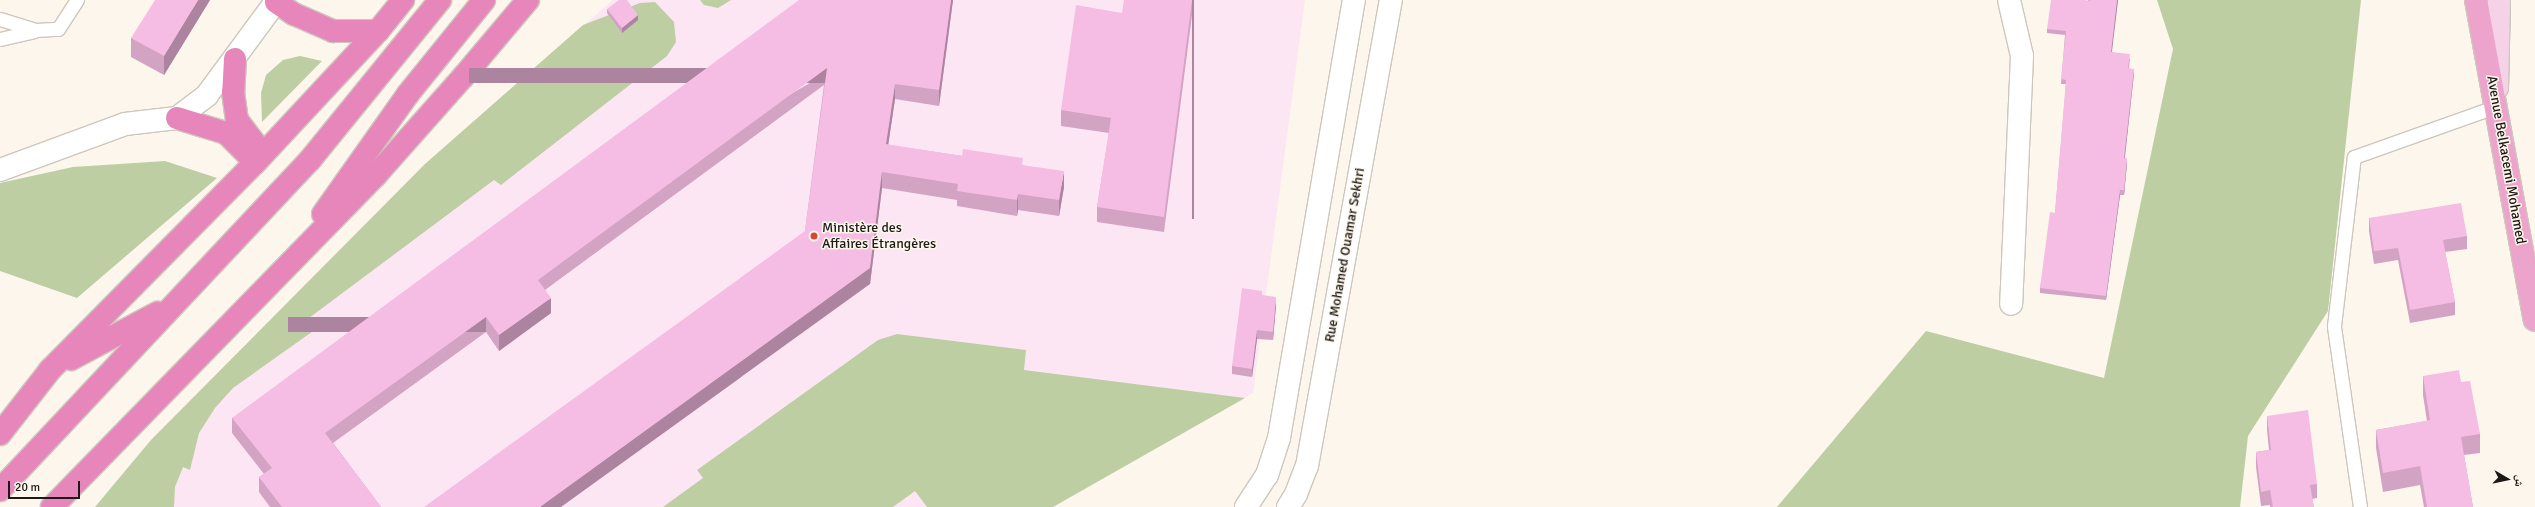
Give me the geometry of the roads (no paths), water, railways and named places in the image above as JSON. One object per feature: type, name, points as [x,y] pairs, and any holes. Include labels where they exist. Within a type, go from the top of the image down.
[{"type":"highway","points":[[0,410],[50,370],[259,159],[378,31],[403,0]]},
{"type":"highway","points":[[0,490],[172,304],[310,160],[440,0]]},
{"type":"highway","points":[[282,271],[408,94],[484,0]]},
{"type":"highway","points":[[52,507],[376,175],[464,76],[528,0]]},
{"type":"highway","points":[[276,1],[294,14],[333,31],[378,31]]},
{"type":"highway","points":[[235,59],[233,92],[237,120],[259,159]]},
{"type":"highway","points":[[177,118],[226,133],[259,159]]},
{"type":"highway","points":[[0,434],[50,370],[172,304]]},
{"type":"main road","name":"Avenue Belkacemi Mohamed","points":[[2476,0],[2497,106],[2535,320]]},
{"type":"main road","points":[[2497,106],[2500,0]]},
{"type":"street","points":[[1246,507],[1267,475],[1279,438],[1354,0]]},
{"type":"street","name":"Rue Mohamed Ouamar Sekhri","points":[[1288,507],[1296,494],[1307,466],[1391,0]]},
{"type":"street","points":[[2009,0],[2022,56],[2011,304]]},
{"type":"street","points":[[0,170],[125,124],[177,118],[207,95],[235,59],[276,1]]},
{"type":"lane","points":[[0,39],[36,30],[58,29],[77,0]]},
{"type":"lane","points":[[0,20],[36,30]]},
{"type":"lane","points":[[2360,507],[2334,326],[2354,157],[2497,106]]},
{"type":"place","name":"Ministère des Affaires Étrangères","points":[[814,236]]}]
